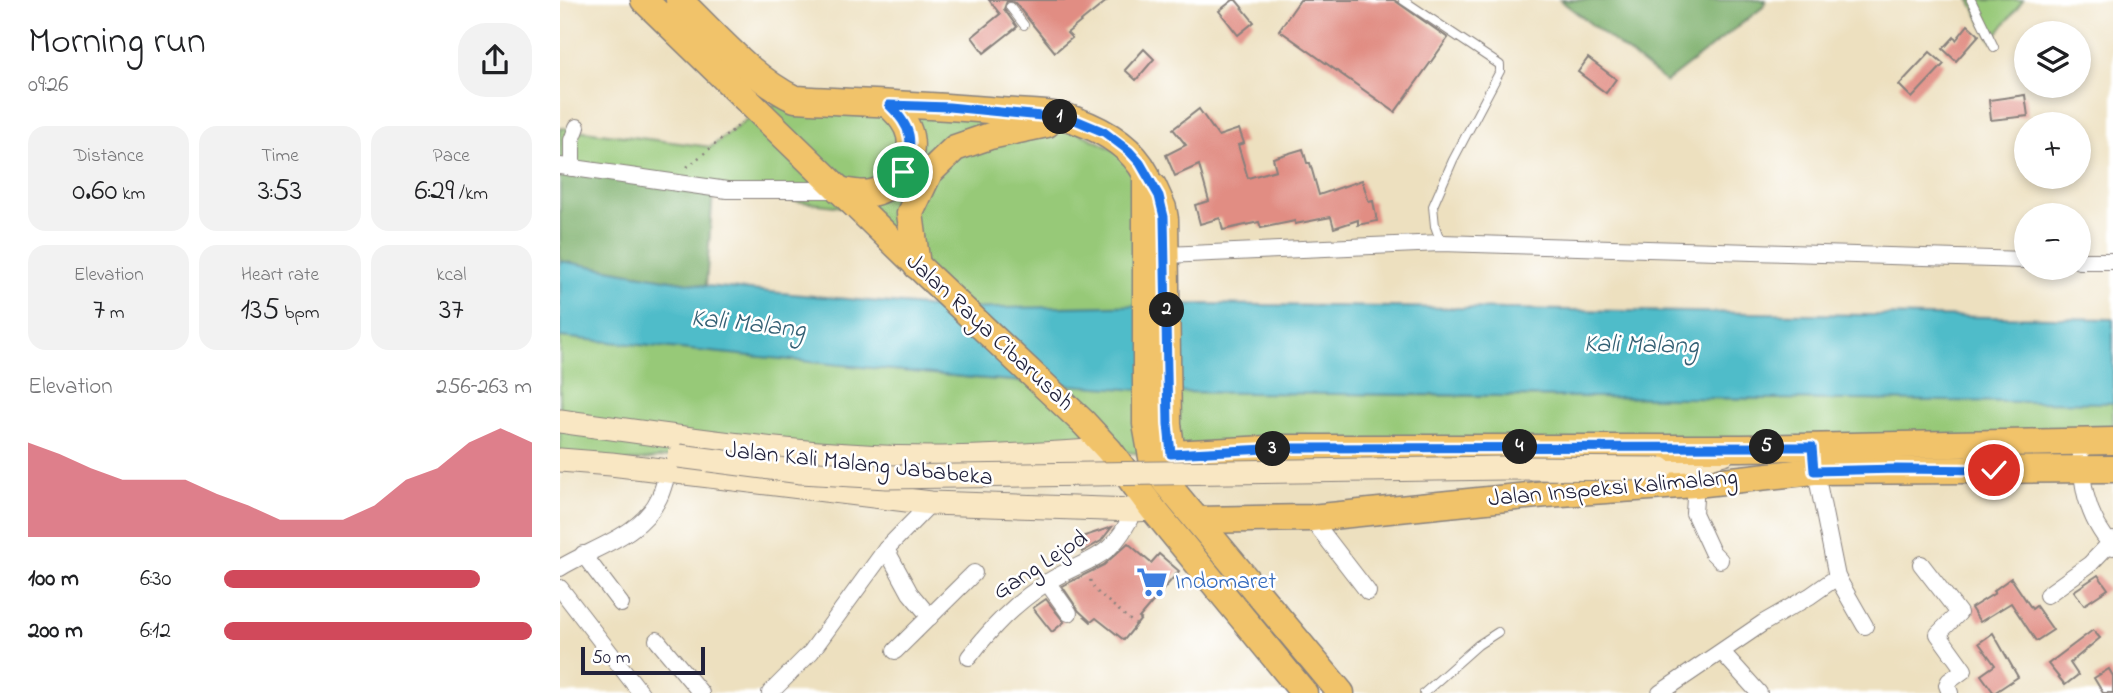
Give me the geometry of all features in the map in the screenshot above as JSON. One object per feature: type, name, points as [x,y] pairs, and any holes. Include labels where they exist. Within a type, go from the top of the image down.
[{"type":"main road","name":"Jalan Raya Cibarusah","points":[[644,0],[917,266],[1084,423],[1109,450],[1143,509],[1304,693]]},
{"type":"main road","points":[[679,0],[776,90],[795,99],[949,107],[1073,119],[1104,132],[1140,163],[1163,208],[1166,255],[1156,289]]},
{"type":"main road","points":[[839,190],[872,193],[889,186],[903,172],[910,154],[910,135],[903,118],[889,105]]},
{"type":"main road","points":[[917,266],[910,213],[929,174],[955,148],[990,136],[1073,119]]},
{"type":"main road","points":[[1146,174],[1156,289],[1157,424],[1153,463],[1166,483],[1341,693]]},
{"type":"main road","name":"Jalan Kali Malang Jababeka","points":[[560,421],[827,453],[934,458],[1109,450]]},
{"type":"main road","points":[[1157,424],[1171,454],[1177,485],[1191,512]]},
{"type":"main road","points":[[622,429],[674,461],[887,477],[1505,468],[1665,469],[1734,479]]},
{"type":"main road","name":"Jalan Inspeksi Kalimalang","points":[[1191,512],[1311,518],[1546,494],[1696,484],[1734,479],[1813,459],[2113,441]]},
{"type":"main road","name":"Jalan Inspeksi Kalimalang","points":[[1171,454],[1299,448],[1742,448],[1897,469],[2113,469]]},
{"type":"main road","points":[[1665,469],[1742,448]]},
{"type":"main road","points":[[931,503],[934,458]]},
{"type":"main road","name":"Jalan Kali Malang Jababeka","points":[[560,460],[611,464],[674,461],[931,503],[1143,509]]},
{"type":"street","points":[[577,127],[566,167],[727,190],[839,190]]},
{"type":"street","points":[[1166,255],[1441,243],[2014,260]]},
{"type":"street","points":[[2091,261],[2113,261]]},
{"type":"street","points":[[2047,595],[2090,564],[2112,544],[2090,508],[2082,488],[2080,442]]},
{"type":"street","points":[[1813,459],[1837,577],[1865,625]]},
{"type":"street","points":[[560,568],[583,554],[617,540],[651,511],[660,497],[674,461]]},
{"type":"street","points":[[1696,484],[1694,513],[1712,552],[1720,560]]},
{"type":"street","points":[[775,692],[811,652],[886,549],[931,503]]},
{"type":"street","name":"Gang Lejod","points":[[969,657],[992,627],[1017,604],[1047,582],[1094,560],[1114,545],[1143,509]]},
{"type":"street","points":[[1311,518],[1368,592]]},
{"type":"street","points":[[886,549],[910,593],[930,617]]},
{"type":"street","points":[[583,554],[621,604]]},
{"type":"street","points":[[1921,564],[1959,613],[1937,635],[1964,668],[1963,673],[1949,681],[1947,685],[1950,693]]},
{"type":"street","points":[[895,651],[974,573]]},
{"type":"street","points":[[1660,693],[1837,577]]},
{"type":"street","points":[[1047,582],[1069,612]]},
{"type":"street","points":[[560,588],[641,693]]},
{"type":"street","points":[[657,640],[701,693]]},
{"type":"street","points":[[1722,652],[1759,693]]},
{"type":"lane","points":[[1403,0],[1500,65],[1500,71],[1453,160],[1433,206],[1435,226],[1441,243]]},
{"type":"lane","points":[[1971,0],[1994,47]]},
{"type":"lane","points":[[1010,6],[1024,25]]},
{"type":"lane","points":[[1424,693],[1478,645],[1497,632]]},
{"type":"path","points":[[676,184],[689,164],[759,110]]},
{"type":"path","points":[[1082,565],[1095,590],[1137,626]]},
{"type":"green space","points":[[1560,0],[1766,0],[1763,7],[1666,82]]},
{"type":"green space","points":[[1970,0],[2023,0],[1992,41]]},
{"type":"green space","points":[[795,99],[1044,115],[1140,163],[1168,389],[1398,395],[2113,402],[2113,441],[1151,455],[1109,450],[934,458],[625,431],[674,456],[611,464],[560,459],[560,336],[1038,383],[859,209],[713,191],[560,166],[560,128],[711,147],[759,110]]},
{"type":"green space","points":[[560,166],[713,191],[706,286],[560,261]]},
{"type":"water","name":"Kali Malang","points":[[560,261],[706,286],[956,309],[1205,304],[2113,319],[2113,403],[1168,392],[973,378],[560,337]]},
{"type":"building","points":[[989,0],[1108,0],[1067,33],[1072,38],[1055,52],[1015,3],[1007,1],[1004,9],[1017,27],[984,53],[972,37],[1000,14]]},
{"type":"building","points":[[1236,0],[1254,22],[1238,35],[1219,11]]},
{"type":"building","points":[[1300,0],[1394,0],[1448,38],[1395,112],[1279,30]]},
{"type":"building","points":[[1968,25],[1979,35],[1956,61],[1943,49],[1954,37],[1956,40]]},
{"type":"building","points":[[1144,49],[1154,59],[1136,80],[1125,70]]},
{"type":"building","points":[[1930,52],[1944,64],[1912,98],[1899,85]]},
{"type":"building","points":[[1588,58],[1616,79],[1606,93],[1578,72]]},
{"type":"building","points":[[2025,98],[2027,112],[2014,112],[2014,118],[1991,120],[1989,100]]},
{"type":"building","points":[[1199,109],[1218,136],[1239,129],[1244,143],[1238,145],[1248,178],[1276,170],[1273,158],[1303,149],[1319,195],[1362,180],[1369,202],[1373,201],[1377,221],[1358,225],[1358,220],[1334,228],[1331,217],[1261,228],[1259,222],[1223,230],[1220,218],[1200,224],[1195,205],[1209,201],[1199,165],[1175,176],[1166,155],[1186,145],[1173,129]]},
{"type":"building","points":[[1112,527],[1101,541],[1082,552],[1079,538]]},
{"type":"building","points":[[1128,543],[1151,563],[1159,554],[1179,571],[1124,640],[1096,618],[1091,622],[1079,611],[1062,586],[1104,565]]},
{"type":"building","points":[[2098,575],[2108,589],[2084,605],[2074,591]]},
{"type":"building","points":[[2011,578],[2032,609],[2036,606],[2053,630],[2036,641],[2011,603],[1980,622],[1971,608],[1995,593],[1993,591]]},
{"type":"building","points":[[1046,599],[1064,622],[1052,632],[1033,608]]},
{"type":"building","points":[[2093,630],[2100,638],[2070,663],[2078,675],[2065,685],[2048,664]]},
{"type":"building","points":[[1993,633],[2018,677],[1994,693],[1981,675],[1995,665],[1979,643]]},
{"type":"building","points":[[2109,669],[2113,676],[2113,693],[2103,693],[2094,678]]},
{"type":"place","name":"Indomaret","points":[[1152,582]]},
{"type":"route","points":[[903,172],[910,154],[910,135],[903,118],[889,105],[1029,113],[1072,119],[1104,132],[1129,151],[1140,163],[1163,208],[1171,454],[1285,448],[1443,446],[1812,447],[1814,471],[1994,470]]}]
